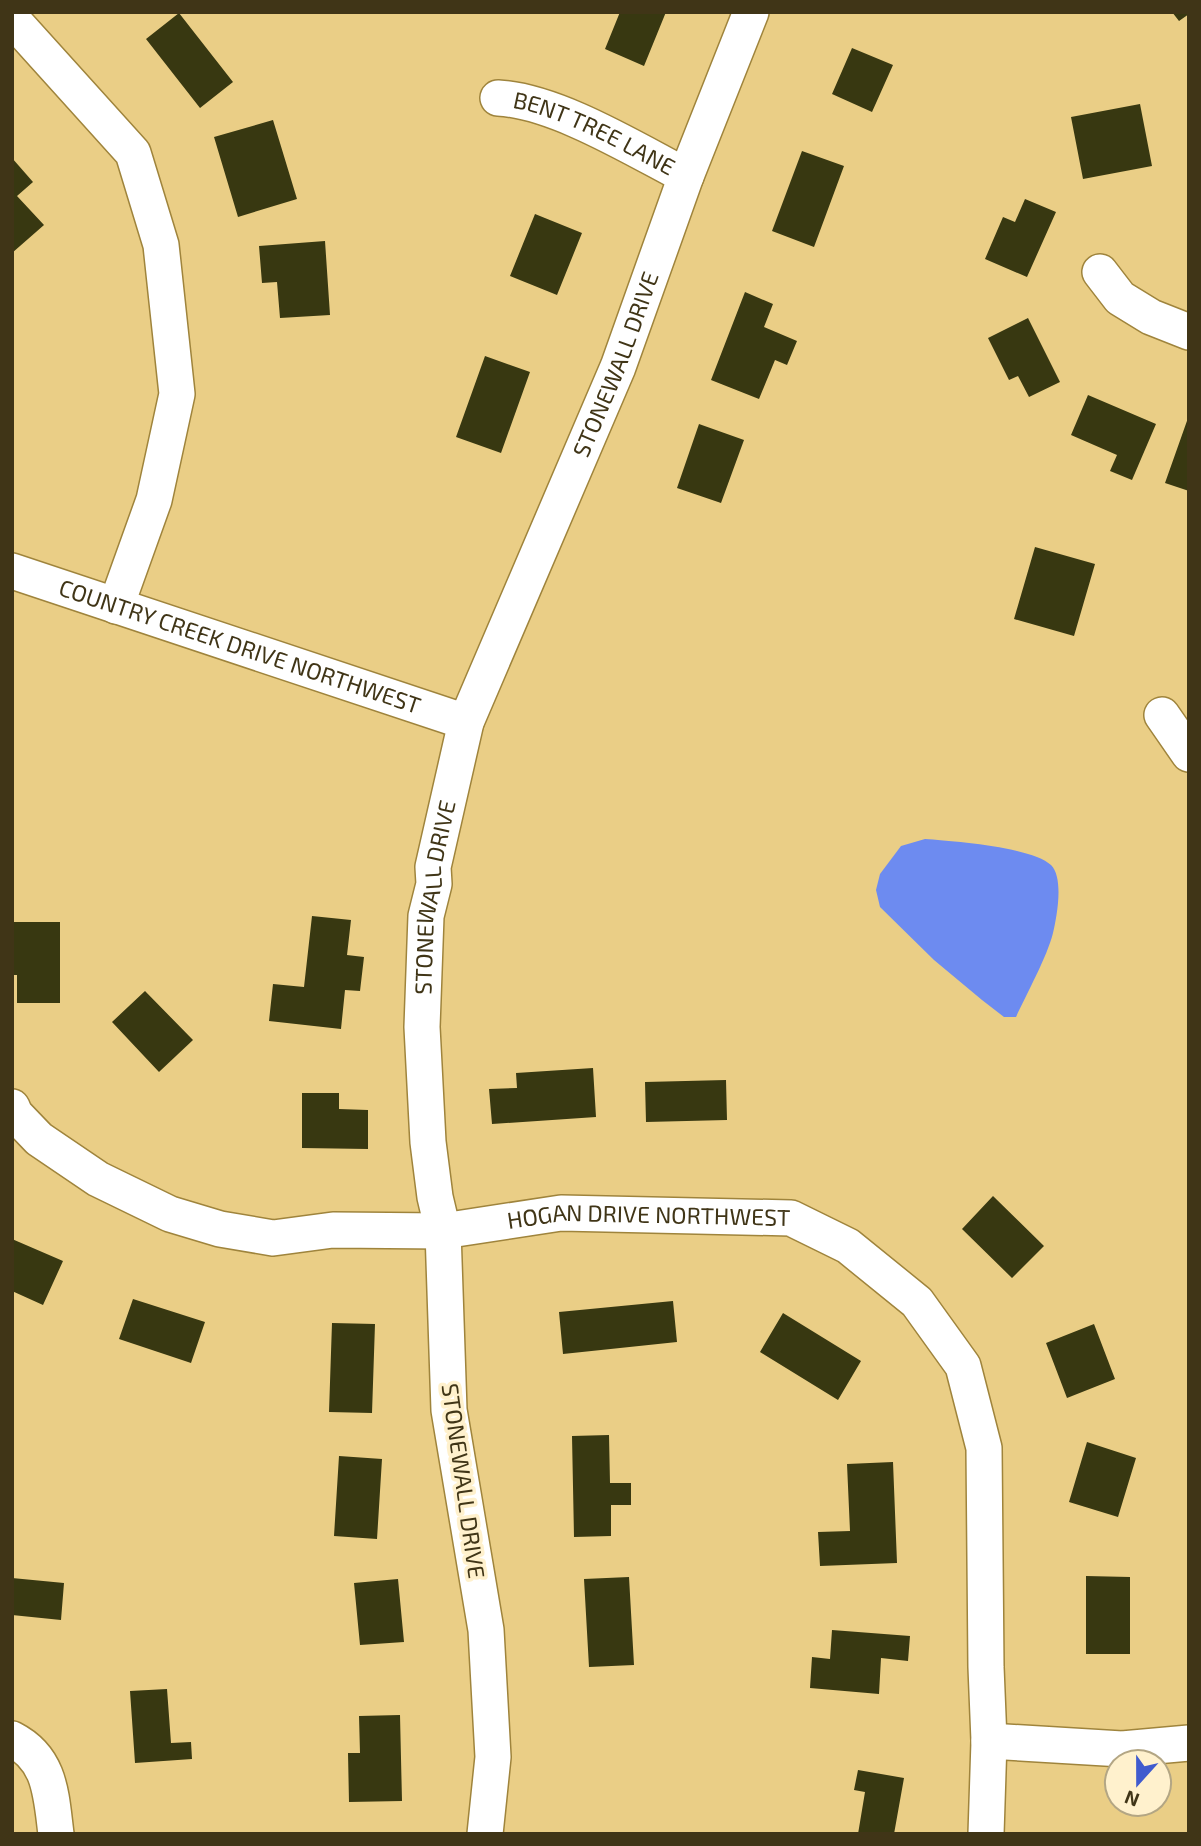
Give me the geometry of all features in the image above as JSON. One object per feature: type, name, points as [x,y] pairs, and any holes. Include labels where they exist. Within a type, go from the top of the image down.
[{"type":"street","name":"STONEWALL DRIVE","points":[[485,1834],[493,1756],[486,1630],[449,1410],[443,1231],[428,1142],[422,1027],[426,916],[434,884],[433,867],[466,722],[618,367],[686,176],[751,12]]},
{"type":"street","points":[[12,19],[133,153],[162,245],[177,394],[154,500],[116,606]]},
{"type":"street","name":"BENT TREE LANE","points":[[498,98],[514,99],[564,114],[686,176]]},
{"type":"street","points":[[1100,272],[1120,298],[1151,317],[1189,332]]},
{"type":"street","name":"COUNTRY CREEK DRIVE NORTHWEST","points":[[12,571],[466,722]]},
{"type":"street","points":[[1162,715],[1189,754]]},
{"type":"street","name":"HOGAN DRIVE NORTHWEST","points":[[12,1107],[15,1114],[39,1139],[98,1179],[170,1214],[220,1229],[273,1238],[333,1230],[443,1231],[561,1213],[791,1219],[848,1246],[917,1302],[963,1366],[984,1448],[989,1741],[986,1834]]},
{"type":"street","points":[[12,1740],[30,1748],[50,1783],[56,1834]]},
{"type":"street","points":[[989,1741],[1122,1749],[1189,1743]]},
{"type":"water","points":[[925,839],[1010,849],[1041,859],[1055,871],[1058,897],[1053,933],[1042,964],[1016,1017],[1004,1017],[982,1000],[934,960],[880,907],[876,890],[880,874],[901,846]]},
{"type":"building","points":[[620,12],[666,12],[644,66],[605,49]]},
{"type":"building","points":[[1172,12],[1189,12],[1189,14],[1179,21]]},
{"type":"building","points":[[179,13],[233,82],[200,108],[146,39]]},
{"type":"building","points":[[852,48],[893,65],[872,112],[832,94]]},
{"type":"building","points":[[1140,104],[1152,166],[1083,179],[1071,117]]},
{"type":"building","points":[[273,120],[297,199],[238,217],[214,137]]},
{"type":"building","points":[[802,151],[844,166],[814,247],[772,231]]},
{"type":"building","points":[[12,158],[33,182],[17,196],[44,225],[12,253]]},
{"type":"building","points":[[1025,199],[1056,212],[1027,277],[985,259],[1003,217],[1015,222]]},
{"type":"building","points":[[535,214],[582,233],[557,295],[510,276]]},
{"type":"building","points":[[325,241],[330,315],[280,318],[277,282],[262,283],[259,246]]},
{"type":"building","points":[[745,292],[773,304],[764,327],[797,341],[787,365],[775,360],[759,399],[711,380]]},
{"type":"building","points":[[1028,318],[1060,382],[1029,397],[1018,376],[1009,380],[988,338]]},
{"type":"building","points":[[485,356],[530,372],[501,453],[456,437]]},
{"type":"building","points":[[1088,395],[1156,424],[1132,480],[1110,471],[1117,455],[1071,435]]},
{"type":"building","points":[[1189,418],[1189,491],[1165,483]]},
{"type":"building","points":[[699,424],[744,440],[721,503],[677,488]]},
{"type":"building","points":[[1035,547],[1095,564],[1074,636],[1014,619]]},
{"type":"building","points":[[312,916],[351,920],[347,955],[364,957],[360,991],[345,990],[341,1029],[269,1021],[273,984],[304,987]]},
{"type":"building","points":[[12,922],[60,922],[60,1003],[17,1003],[17,975],[12,975]]},
{"type":"building","points":[[145,991],[193,1040],[159,1072],[112,1022]]},
{"type":"building","points":[[593,1068],[596,1117],[492,1124],[489,1089],[517,1088],[516,1073]]},
{"type":"building","points":[[726,1080],[727,1120],[646,1122],[645,1082]]},
{"type":"building","points":[[302,1093],[339,1093],[339,1109],[368,1110],[368,1149],[302,1148]]},
{"type":"building","points":[[993,1196],[1044,1246],[1012,1278],[962,1229]]},
{"type":"building","points":[[12,1239],[63,1261],[43,1305],[12,1291]]},
{"type":"building","points":[[133,1299],[205,1322],[191,1363],[119,1339]]},
{"type":"building","points":[[673,1301],[677,1342],[563,1354],[559,1312]]},
{"type":"building","points":[[783,1313],[861,1361],[838,1400],[760,1352]]},
{"type":"building","points":[[332,1323],[375,1324],[372,1413],[329,1412]]},
{"type":"building","points":[[1094,1324],[1115,1379],[1067,1398],[1046,1343]]},
{"type":"building","points":[[609,1435],[610,1483],[631,1483],[631,1505],[611,1505],[611,1536],[574,1537],[572,1436]]},
{"type":"building","points":[[1087,1442],[1136,1458],[1118,1517],[1069,1502]]},
{"type":"building","points":[[339,1456],[382,1459],[377,1539],[334,1536]]},
{"type":"building","points":[[893,1462],[897,1563],[820,1566],[818,1532],[850,1531],[847,1464]]},
{"type":"building","points":[[1086,1576],[1130,1577],[1130,1654],[1086,1654]]},
{"type":"building","points":[[629,1577],[634,1665],[589,1667],[584,1579]]},
{"type":"building","points":[[12,1578],[64,1583],[61,1620],[12,1615]]},
{"type":"building","points":[[398,1579],[404,1642],[360,1645],[354,1583]]},
{"type":"building","points":[[832,1630],[910,1636],[908,1661],[881,1658],[879,1694],[810,1688],[812,1657],[830,1659]]},
{"type":"building","points":[[167,1689],[171,1743],[191,1742],[192,1759],[135,1763],[130,1691]]},
{"type":"building","points":[[400,1715],[402,1801],[349,1802],[348,1753],[360,1753],[359,1716]]},
{"type":"building","points":[[858,1770],[904,1778],[894,1834],[858,1834],[865,1792],[854,1790]]}]
